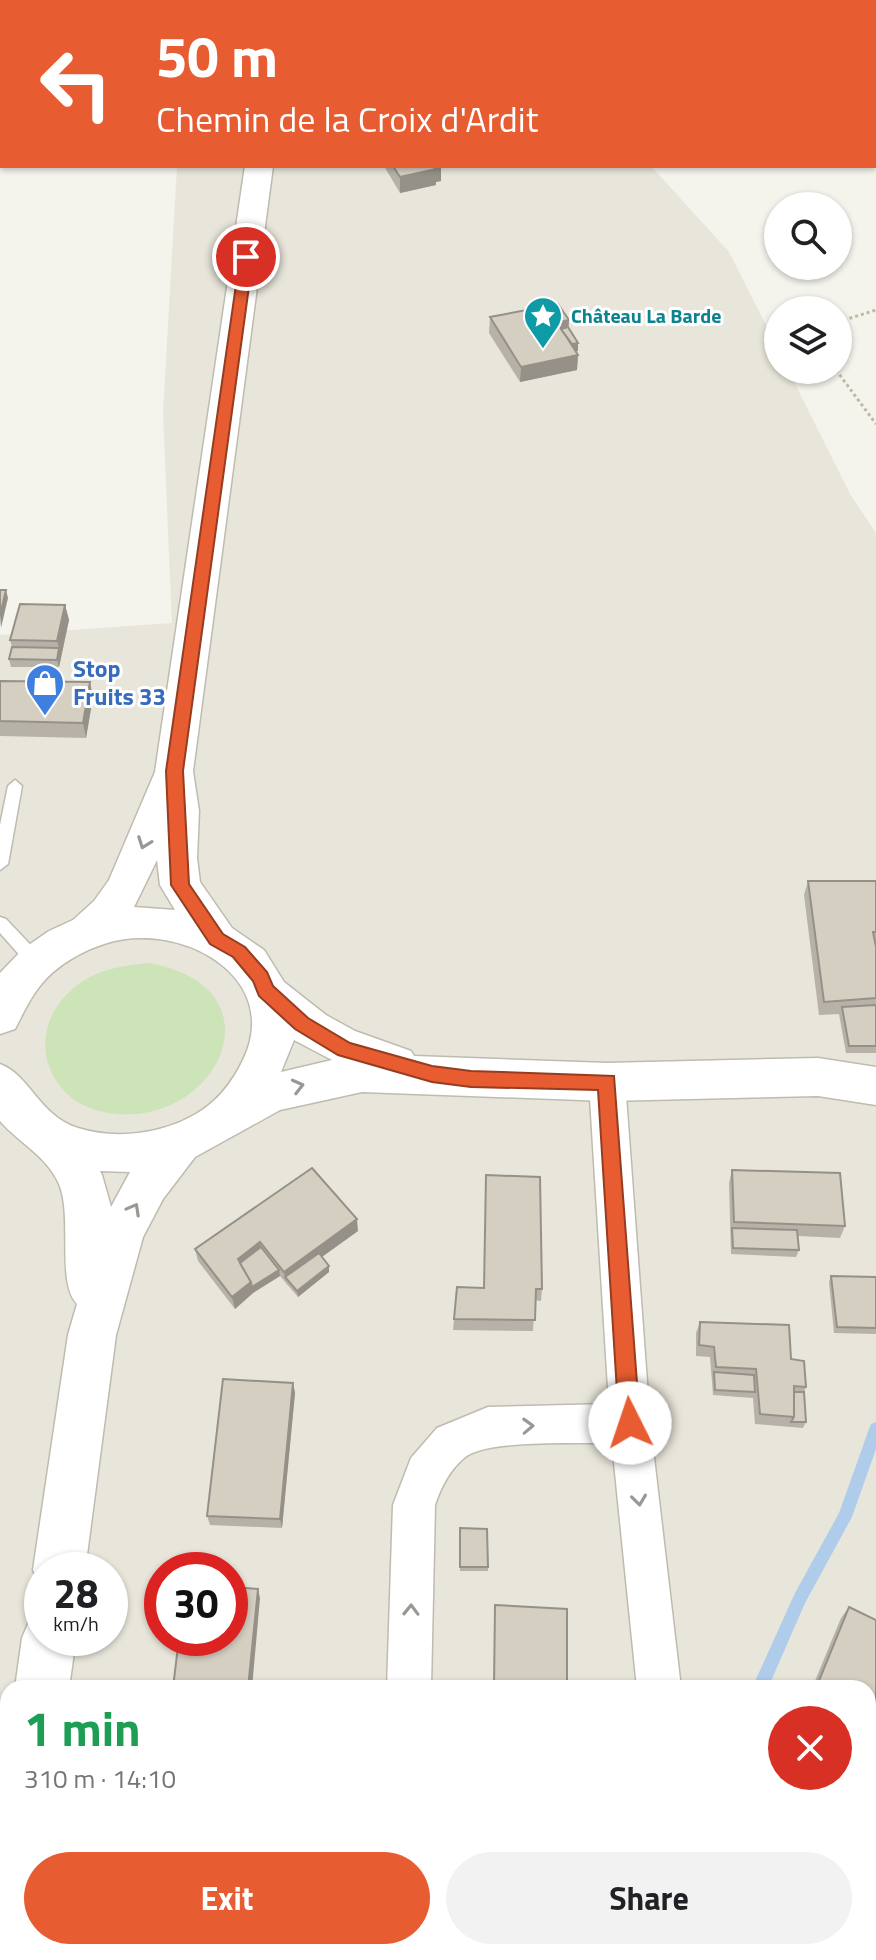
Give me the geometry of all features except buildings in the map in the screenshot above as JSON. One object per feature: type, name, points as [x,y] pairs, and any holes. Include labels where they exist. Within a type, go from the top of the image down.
[{"type":"street","points":[[217,939],[180,885],[174,771],[259,168]]},
{"type":"street","points":[[86,934],[108,912],[126,887],[174,771]]},
{"type":"street","points":[[3,1007],[15,985],[36,962],[61,944],[86,934],[111,925],[156,921],[200,930],[239,952],[260,977],[272,1009],[273,1041],[250,1093],[227,1117]]},
{"type":"street","points":[[265,990],[301,1024],[345,1049],[432,1074]]},
{"type":"street","points":[[4,1097],[36,1130],[73,1148],[116,1155],[152,1151],[192,1139],[266,1096],[296,1086],[362,1073],[607,1082],[818,1077],[876,1086]]},
{"type":"street","points":[[607,1082],[630,1423],[659,1680]]},
{"type":"street","points":[[50,1136],[79,1175],[90,1216],[92,1335]]},
{"type":"street","points":[[62,1552],[92,1335],[121,1233],[147,1185],[179,1143]]},
{"type":"street","points":[[409,1680],[414,1505],[425,1472],[451,1442],[488,1427],[630,1423]]},
{"type":"street","points":[[43,1680],[46,1656]]},
{"type":"lane","points":[[0,864],[15,786]]},
{"type":"lane","points":[[0,923],[36,962]]},
{"type":"path","points":[[852,318],[876,310]]},
{"type":"path","points":[[846,384],[876,424]]},
{"type":"shaded area","points":[[177,168],[653,168],[729,252],[764,321],[764,384],[795,384],[850,494],[876,533],[876,1680],[0,1680],[0,635],[172,623],[163,413]]},
{"type":"green space","points":[[149,963],[191,977],[215,999],[225,1025],[221,1053],[205,1079],[180,1100],[147,1112],[108,1113],[85,1106],[65,1092],[53,1076],[47,1059],[45,1042],[55,1010],[65,996],[96,974]]},
{"type":"waterway","points":[[764,1680],[800,1598],[845,1517],[876,1429]]},
{"type":"place","name":"Château La Barde","points":[[543,350]]},
{"type":"place","name":"Stop Fruits 33","points":[[45,717]]},
{"type":"route","points":[[246,257],[174,771],[179,811],[177,858],[180,885],[217,939],[239,952],[260,977],[265,990],[301,1024],[345,1049],[432,1074],[471,1079],[607,1082],[630,1423]]}]
